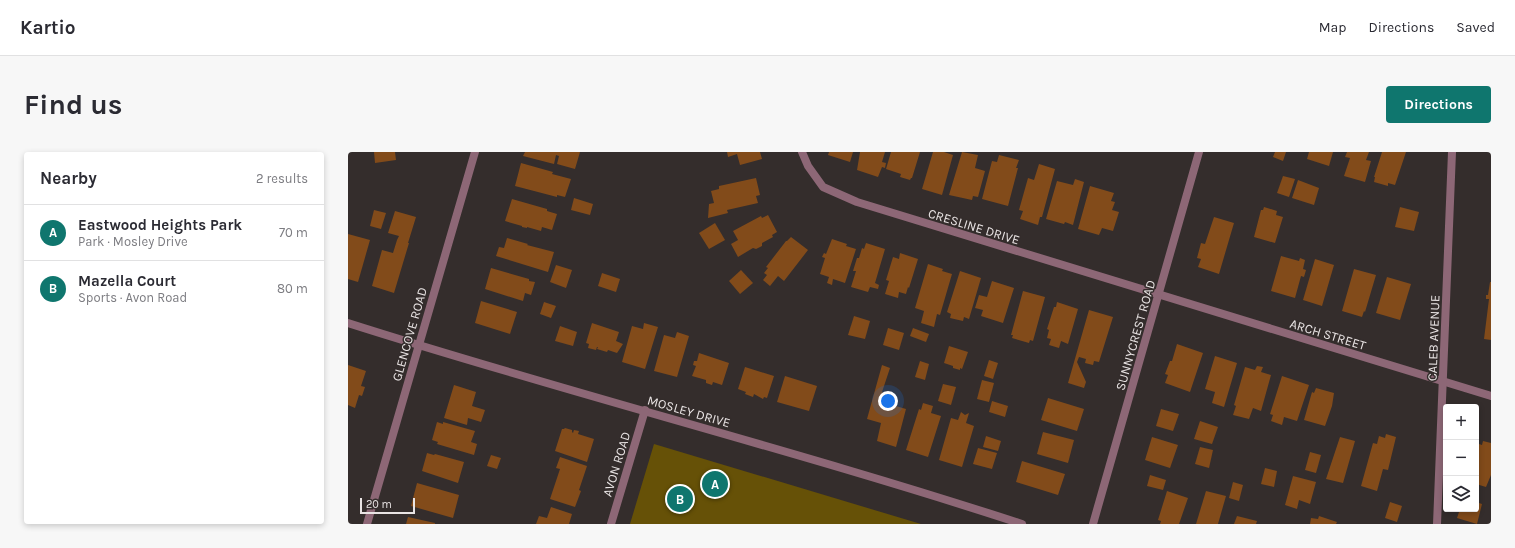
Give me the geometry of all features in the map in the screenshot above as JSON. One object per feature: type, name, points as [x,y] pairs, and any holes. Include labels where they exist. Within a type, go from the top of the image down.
[{"type":"street","name":"GLENCOVE ROAD","points":[[367,524],[475,152]]},
{"type":"street","name":"CRESLINE DRIVE","points":[[802,152],[808,166],[823,187],[857,202],[1158,295]]},
{"type":"street","name":"SUNNYCREST ROAD","points":[[1093,524],[1199,152]]},
{"type":"street","name":"CALEB AVENUE","points":[[1437,524],[1452,152]]},
{"type":"street","name":"ARCH STREET","points":[[1158,295],[1491,396]]},
{"type":"street","name":"MOSLEY DRIVE","points":[[348,323],[418,346],[644,410],[962,504],[1022,524]]},
{"type":"street","name":"AVON ROAD","points":[[611,524],[644,410]]},
{"type":"shaded area","points":[[654,444],[921,524],[630,524]]},
{"type":"building","points":[[374,152],[395,152],[396,160],[375,163]]},
{"type":"building","points":[[525,152],[580,152],[575,169],[557,164],[559,156],[556,155],[554,164],[523,156]]},
{"type":"building","points":[[727,152],[760,152],[762,159],[740,165],[737,154],[728,157]]},
{"type":"building","points":[[829,152],[853,152],[850,162],[828,155]]},
{"type":"building","points":[[860,152],[885,152],[882,162],[886,163],[885,168],[882,167],[878,177],[857,170]]},
{"type":"building","points":[[891,152],[920,152],[912,178],[910,180],[900,177],[901,174],[886,169]]},
{"type":"building","points":[[933,152],[944,152],[953,155],[942,195],[922,189]]},
{"type":"building","points":[[962,152],[978,155],[975,168],[985,171],[978,197],[973,196],[972,200],[949,195]]},
{"type":"building","points":[[1275,152],[1286,152],[1283,161],[1273,157]]},
{"type":"building","points":[[1309,152],[1333,152],[1329,166],[1307,159]]},
{"type":"building","points":[[1347,152],[1369,152],[1366,160],[1371,161],[1365,182],[1344,176],[1350,158],[1345,157]]},
{"type":"building","points":[[1382,152],[1406,152],[1395,185],[1388,183],[1388,186],[1374,182],[1374,177]]},
{"type":"building","points":[[999,155],[1019,160],[1008,206],[982,199],[992,161],[997,162]]},
{"type":"building","points":[[521,163],[571,179],[565,197],[557,195],[557,197],[515,186]]},
{"type":"building","points":[[1039,164],[1055,169],[1042,217],[1040,217],[1038,225],[1020,219],[1023,211],[1019,210],[1028,178],[1034,180]]},
{"type":"building","points":[[1283,176],[1295,179],[1289,197],[1277,193]]},
{"type":"building","points":[[756,178],[760,195],[756,196],[758,203],[727,210],[728,213],[708,218],[709,204],[714,203],[711,191],[719,189],[719,186]]},
{"type":"building","points":[[1075,179],[1084,182],[1073,225],[1046,219],[1057,181],[1073,185]]},
{"type":"building","points":[[1298,180],[1319,188],[1314,205],[1292,198]]},
{"type":"building","points":[[1090,186],[1114,193],[1111,201],[1115,202],[1112,210],[1119,212],[1113,231],[1102,228],[1099,235],[1078,229]]},
{"type":"building","points":[[574,198],[593,204],[590,215],[571,210]]},
{"type":"building","points":[[512,199],[547,209],[547,211],[557,214],[552,230],[542,227],[541,231],[522,227],[505,221]]},
{"type":"building","points":[[1264,207],[1277,211],[1276,215],[1283,217],[1275,243],[1254,237],[1261,210],[1263,210]]},
{"type":"building","points":[[1400,207],[1419,212],[1414,231],[1395,227]]},
{"type":"building","points":[[374,210],[386,213],[381,229],[370,226]]},
{"type":"building","points":[[395,211],[416,217],[394,293],[372,286],[382,250],[393,253],[399,236],[388,233]]},
{"type":"building","points":[[768,215],[777,232],[772,235],[773,237],[762,243],[762,246],[756,249],[753,248],[738,257],[731,244],[738,240],[733,231],[761,216],[762,218]]},
{"type":"building","points":[[1214,217],[1234,223],[1219,274],[1198,267],[1201,259],[1197,258],[1201,243],[1205,244]]},
{"type":"building","points":[[715,223],[725,240],[709,249],[699,233]]},
{"type":"building","points":[[348,234],[370,240],[358,282],[348,279]]},
{"type":"building","points":[[791,237],[808,250],[784,281],[778,276],[770,286],[763,280],[767,275],[764,273],[768,268],[766,267],[786,241]]},
{"type":"building","points":[[507,238],[554,252],[548,272],[496,256],[499,247],[504,248]]},
{"type":"building","points":[[832,239],[856,249],[845,283],[833,279],[832,285],[827,283],[829,277],[820,274],[825,258],[822,257],[824,253],[826,254]]},
{"type":"building","points":[[866,243],[885,249],[875,283],[879,285],[878,289],[870,287],[868,292],[851,287],[856,271],[853,271],[857,258],[859,258],[862,248],[864,249]]},
{"type":"building","points":[[900,253],[918,259],[906,294],[899,292],[898,298],[885,294],[889,281],[886,280],[893,257],[899,259]]},
{"type":"building","points":[[1281,256],[1299,261],[1300,258],[1305,260],[1303,269],[1306,270],[1304,277],[1301,276],[1295,298],[1271,291]]},
{"type":"building","points":[[1315,259],[1334,265],[1322,306],[1303,300]]},
{"type":"building","points":[[928,264],[952,274],[940,315],[937,314],[934,327],[921,323],[924,311],[915,308]]},
{"type":"building","points":[[556,265],[572,270],[566,288],[550,282]]},
{"type":"building","points":[[491,268],[535,282],[531,295],[525,293],[523,301],[485,289]]},
{"type":"building","points":[[1354,269],[1376,275],[1365,312],[1364,311],[1362,317],[1342,311]]},
{"type":"building","points":[[741,270],[753,283],[740,294],[729,281]]},
{"type":"building","points":[[960,271],[981,278],[969,319],[964,317],[963,321],[950,318],[951,314],[947,312]]},
{"type":"building","points":[[602,273],[620,279],[616,292],[598,286]]},
{"type":"building","points":[[1387,277],[1411,284],[1400,320],[1376,313]]},
{"type":"building","points":[[992,281],[1014,288],[1003,323],[981,316],[983,310],[975,308],[979,295],[987,297]]},
{"type":"building","points":[[1490,282],[1491,340],[1484,339],[1489,299],[1486,299],[1486,295],[1488,295]]},
{"type":"building","points":[[1023,291],[1045,297],[1033,341],[1030,340],[1029,343],[1012,338],[1013,335],[1011,335]]},
{"type":"building","points":[[481,301],[517,312],[510,334],[475,323]]},
{"type":"building","points":[[544,302],[556,306],[551,318],[540,314]]},
{"type":"building","points":[[1057,302],[1078,309],[1068,344],[1061,341],[1059,348],[1049,345],[1051,339],[1047,338],[1049,330],[1047,329]]},
{"type":"building","points":[[1089,310],[1113,317],[1099,362],[1094,361],[1093,365],[1085,363],[1086,359],[1079,357],[1077,362],[1086,382],[1084,388],[1068,383]]},
{"type":"building","points":[[854,316],[870,321],[865,339],[848,335]]},
{"type":"building","points":[[592,323],[619,332],[616,341],[623,344],[617,353],[597,349],[598,347],[596,350],[588,348],[589,344],[586,343]]},
{"type":"building","points":[[644,323],[658,327],[645,369],[622,362],[632,326],[643,329]]},
{"type":"building","points":[[560,326],[577,332],[573,346],[555,341]]},
{"type":"building","points":[[888,328],[904,333],[899,350],[883,345]]},
{"type":"building","points":[[913,328],[929,334],[926,342],[910,336]]},
{"type":"building","points":[[677,332],[689,336],[677,377],[654,371],[664,335],[675,338]]},
{"type":"building","points":[[1177,344],[1203,353],[1190,392],[1165,383],[1168,375],[1165,374],[1170,361],[1172,361]]},
{"type":"building","points":[[949,346],[968,352],[962,369],[960,368],[960,370],[953,368],[953,366],[944,363]]},
{"type":"building","points":[[699,353],[729,363],[722,385],[713,382],[712,385],[706,383],[706,380],[692,376],[696,366],[693,365],[694,361],[697,361]]},
{"type":"building","points":[[1215,356],[1237,363],[1224,407],[1212,403],[1215,392],[1205,389]]},
{"type":"building","points":[[989,360],[998,363],[993,379],[984,376]]},
{"type":"building","points":[[920,361],[929,364],[925,380],[915,377]]},
{"type":"building","points":[[348,365],[366,371],[361,386],[365,387],[362,396],[359,395],[355,408],[348,405]]},
{"type":"building","points":[[882,365],[890,368],[882,392],[884,393],[882,400],[889,402],[889,404],[906,409],[896,447],[877,441],[881,423],[867,419]]},
{"type":"building","points":[[1257,366],[1263,367],[1261,372],[1271,375],[1261,411],[1253,408],[1249,419],[1233,415],[1236,406],[1234,405],[1245,367],[1255,370]]},
{"type":"building","points":[[745,367],[774,376],[767,398],[764,397],[763,399],[754,394],[753,397],[738,389]]},
{"type":"building","points":[[785,376],[817,386],[809,411],[777,402]]},
{"type":"building","points":[[1282,376],[1309,385],[1297,421],[1284,417],[1282,425],[1271,421],[1273,415],[1270,414]]},
{"type":"building","points":[[982,380],[994,383],[989,402],[977,399]]},
{"type":"building","points":[[943,384],[956,387],[951,405],[938,401]]},
{"type":"building","points":[[454,385],[476,392],[472,406],[485,410],[481,422],[468,418],[467,425],[444,418]]},
{"type":"building","points":[[1316,388],[1334,393],[1332,406],[1325,426],[1304,420],[1312,392],[1314,393]]},
{"type":"building","points":[[1048,398],[1084,409],[1077,431],[1041,420]]},
{"type":"building","points":[[992,401],[1008,406],[1005,417],[989,412]]},
{"type":"building","points":[[923,403],[933,406],[931,413],[941,416],[928,457],[906,450],[919,409],[921,410]]},
{"type":"building","points":[[1161,409],[1179,414],[1173,431],[1156,426]]},
{"type":"building","points":[[961,412],[965,415],[969,413],[966,423],[974,426],[962,467],[939,460],[951,418],[958,420]]},
{"type":"building","points":[[1200,421],[1218,427],[1212,444],[1194,439]]},
{"type":"building","points":[[437,422],[443,424],[443,422],[475,431],[471,442],[477,444],[474,455],[437,444],[438,442],[432,440]]},
{"type":"building","points":[[565,428],[572,430],[573,433],[574,430],[579,431],[578,434],[594,439],[587,462],[555,451],[562,429]]},
{"type":"building","points":[[1043,432],[1074,440],[1068,463],[1037,454]]},
{"type":"building","points":[[1386,434],[1396,437],[1388,470],[1383,469],[1377,491],[1361,486],[1373,443],[1377,444],[1379,436],[1385,438]]},
{"type":"building","points":[[986,436],[1001,441],[998,451],[983,447]]},
{"type":"building","points":[[1152,437],[1178,445],[1170,468],[1145,460]]},
{"type":"building","points":[[1340,437],[1355,441],[1343,483],[1326,479]]},
{"type":"building","points":[[1483,441],[1491,443],[1491,475],[1486,487],[1479,485],[1479,444],[1482,445]]},
{"type":"building","points":[[1200,447],[1213,450],[1209,468],[1195,464]]},
{"type":"building","points":[[978,448],[997,453],[992,469],[973,464]]},
{"type":"building","points":[[1310,452],[1321,455],[1316,473],[1305,470]]},
{"type":"building","points":[[427,453],[464,462],[458,483],[422,471]]},
{"type":"building","points":[[491,455],[501,458],[497,469],[487,466]]},
{"type":"building","points":[[560,457],[587,466],[579,490],[581,491],[575,507],[550,499],[560,469],[556,468]]},
{"type":"building","points":[[1022,461],[1065,474],[1058,495],[1016,482]]},
{"type":"building","points":[[1265,468],[1277,471],[1274,487],[1261,484]]},
{"type":"building","points":[[1150,475],[1166,480],[1163,490],[1147,486]]},
{"type":"building","points":[[1293,476],[1316,482],[1310,504],[1299,500],[1297,509],[1285,505]]},
{"type":"building","points":[[1233,482],[1243,485],[1239,501],[1229,498]]},
{"type":"building","points":[[417,483],[459,495],[453,518],[411,506]]},
{"type":"building","points":[[1167,491],[1188,498],[1179,524],[1160,524],[1161,521],[1158,520]]},
{"type":"building","points":[[1206,491],[1226,496],[1218,524],[1196,524]]},
{"type":"building","points":[[1390,502],[1402,506],[1397,522],[1385,518]]},
{"type":"building","points":[[1479,503],[1482,504],[1477,524],[1457,518],[1459,512],[1479,512]]},
{"type":"building","points":[[551,507],[572,514],[569,524],[536,524],[539,516],[547,518]]},
{"type":"building","points":[[1237,516],[1257,521],[1256,524],[1234,524]]},
{"type":"building","points":[[1319,516],[1337,522],[1336,524],[1310,524],[1311,518],[1318,519]]},
{"type":"building","points":[[408,517],[435,523],[435,524],[406,524]]},
{"type":"place","name":"Eastwood Heights Park","points":[[715,484]]},
{"type":"place","name":"Mazella Court","points":[[680,499]]}]
